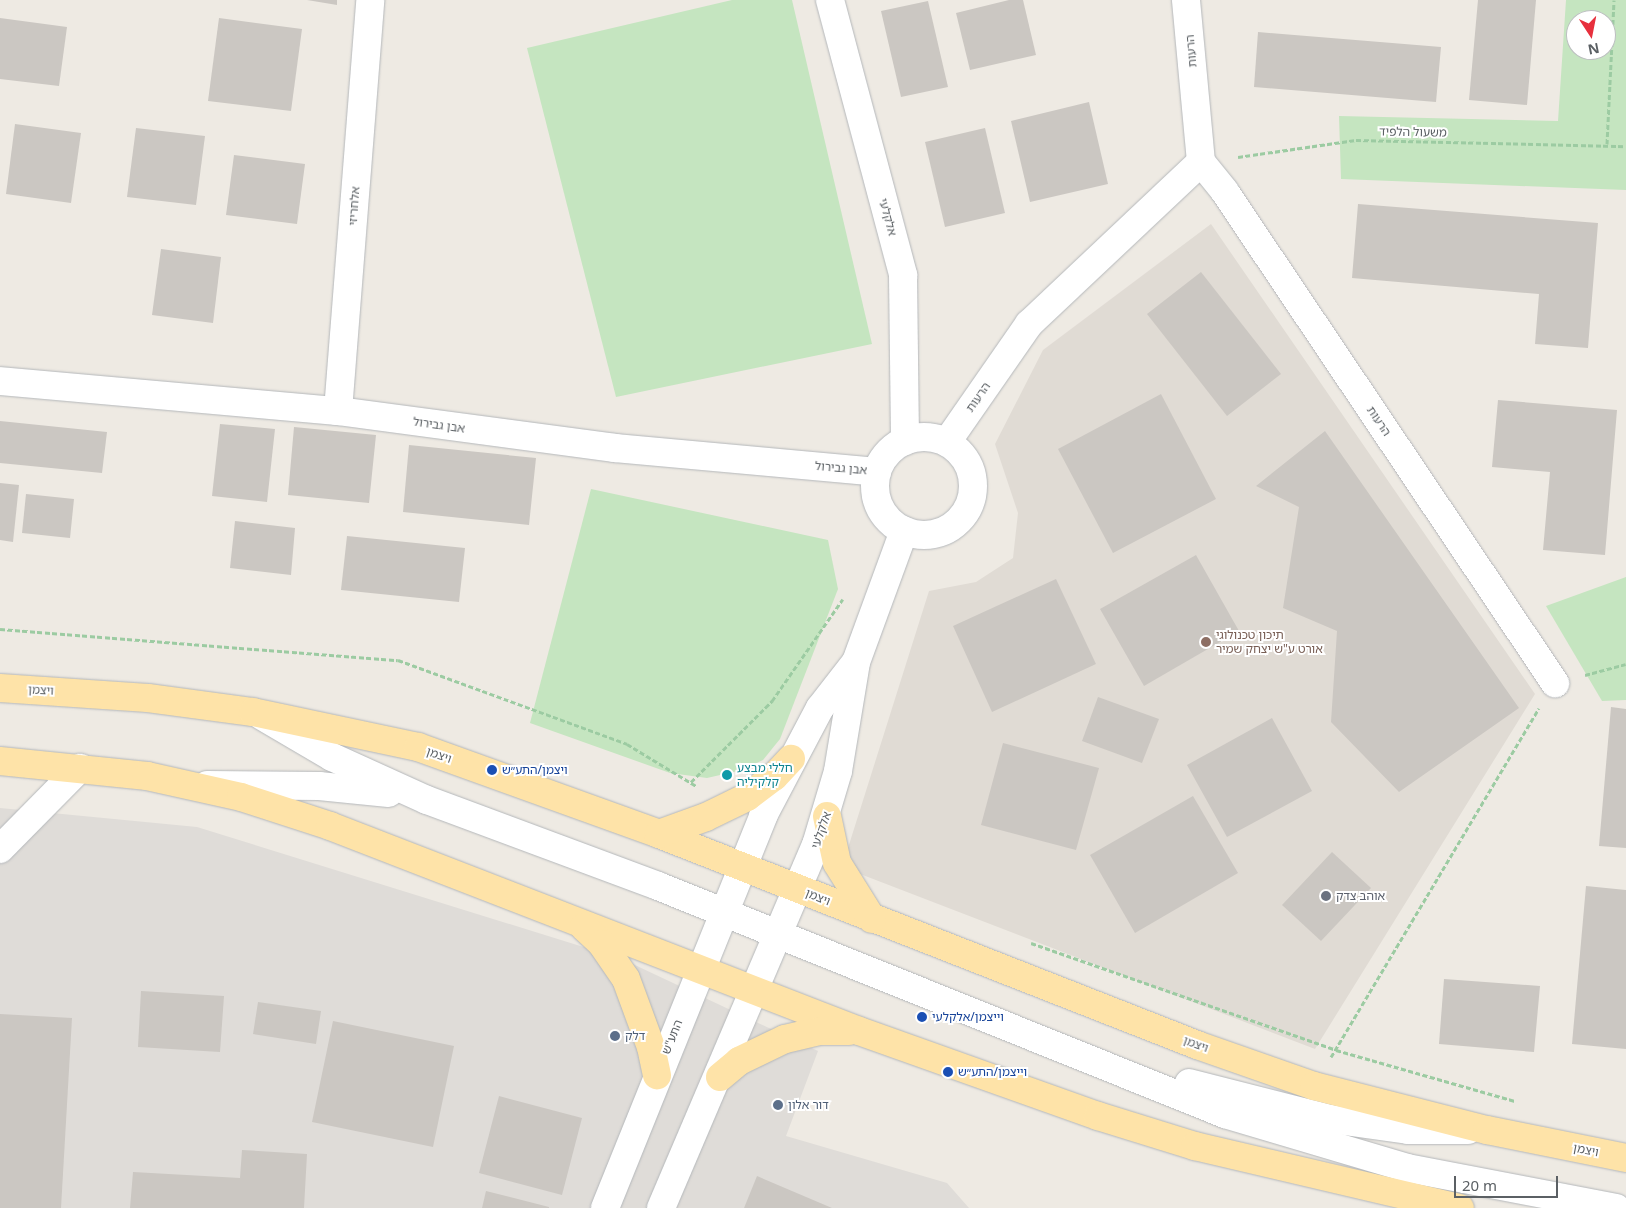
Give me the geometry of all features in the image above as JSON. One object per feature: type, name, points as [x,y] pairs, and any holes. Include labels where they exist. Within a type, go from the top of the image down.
[{"type":"main road","name":"ויצמן","points":[[0,688],[148,698],[253,712],[418,747],[659,834],[1197,1045],[1314,1086],[1487,1130],[1626,1158]]},
{"type":"main road","points":[[659,834],[706,817],[747,797],[774,777],[791,759]]},
{"type":"main road","points":[[0,761],[80,768],[197,785],[330,826],[578,920],[859,1031],[1098,1116],[1195,1146],[1460,1208]]},
{"type":"main road","points":[[827,816],[837,863],[872,919]]},
{"type":"main road","points":[[578,920],[602,944],[626,979],[650,1046],[657,1075]]},
{"type":"main road","points":[[720,1078],[739,1061],[785,1039],[820,1031],[859,1031]]},
{"type":"street","name":"אלחריזי","points":[[338,411],[370,0]]},
{"type":"street","name":"אלקלעי","points":[[830,0],[903,275],[905,440]]},
{"type":"street","name":"הרעות","points":[[1186,0],[1201,162],[1225,192],[1555,683]]},
{"type":"street","name":"הרעות","points":[[947,442],[1029,324],[1201,162]]},
{"type":"street","name":"אבן גבירול","points":[[0,381],[338,411],[615,448],[877,472]]},
{"type":"street","points":[[930,437],[947,442],[965,459],[972,474],[970,505],[954,525],[939,533],[921,535],[904,531],[881,510],[875,488],[877,472],[891,450],[905,440],[930,437]]},
{"type":"street","name":"אלקלעי","points":[[756,990],[827,816],[842,754],[856,662],[904,531]]},
{"type":"street","name":"אלקלעי","points":[[741,867],[791,759],[820,708],[856,662]]},
{"type":"street","points":[[253,712],[332,757],[427,800],[722,912],[1225,1114],[1307,1141],[1407,1168],[1616,1208]]},
{"type":"street","points":[[0,849],[80,768]]},
{"type":"street","points":[[197,785],[319,786],[427,800]]},
{"type":"street","name":"התע\"ש","points":[[605,1208],[741,867]]},
{"type":"street","points":[[662,1208],[720,1078],[756,990]]},
{"type":"street","points":[[1034,1038],[1164,1077],[1330,1119],[1408,1130],[1487,1130]]},
{"type":"path","points":[[1608,144],[1614,0]]},
{"type":"path","name":"משעול הלפיד","points":[[1201,162],[1356,140],[1608,144],[1626,146]]},
{"type":"path","points":[[691,782],[772,701],[846,596]]},
{"type":"path","points":[[1314,1086],[1555,683],[1626,664]]},
{"type":"shaded area","name":"תיכון טכנולוגי אורט ע\"ש יצחק שמיר","points":[[1211,224],[1535,694],[1315,1049],[842,867],[929,591],[976,582],[1013,558],[1018,513],[995,444],[1043,350]]},
{"type":"shaded area","points":[[0,808],[197,827],[622,959],[818,1051],[786,1136],[947,1183],[969,1208],[0,1208]]},
{"type":"green space","points":[[732,0],[792,0],[872,344],[616,397],[527,48]]},
{"type":"green space","points":[[1566,0],[1626,0],[1626,190],[1341,179],[1339,116],[1558,121]]},
{"type":"green space","points":[[591,489],[828,540],[838,589],[780,739],[763,760],[742,770],[707,778],[670,773],[530,723]]},
{"type":"green space","points":[[1626,577],[1626,700],[1602,701],[1546,606]]},
{"type":"building","points":[[307,0],[337,0],[337,5]]},
{"type":"building","points":[[1009,0],[1023,0],[1036,55],[970,70],[956,13]]},
{"type":"building","points":[[1478,0],[1536,0],[1527,105],[1469,100]]},
{"type":"building","points":[[928,1],[948,87],[901,97],[881,11]]},
{"type":"building","points":[[0,18],[67,27],[59,86],[0,79]]},
{"type":"building","points":[[219,18],[302,29],[291,111],[208,101]]},
{"type":"building","points":[[1258,32],[1441,47],[1436,102],[1254,87]]},
{"type":"building","points":[[1089,102],[1108,184],[1030,202],[1011,121]]},
{"type":"building","points":[[15,124],[81,133],[71,203],[6,194]]},
{"type":"building","points":[[136,128],[205,136],[196,205],[127,197]]},
{"type":"building","points":[[985,128],[1005,213],[945,227],[925,142]]},
{"type":"building","points":[[234,155],[305,164],[297,224],[226,215]]},
{"type":"building","points":[[1358,204],[1598,223],[1588,348],[1535,344],[1539,294],[1352,278]]},
{"type":"building","points":[[161,249],[221,257],[213,323],[152,315]]},
{"type":"building","points":[[1201,272],[1281,374],[1227,416],[1147,314]]},
{"type":"building","points":[[1161,394],[1216,499],[1113,553],[1058,449]]},
{"type":"building","points":[[1498,400],[1617,410],[1605,555],[1543,550],[1550,472],[1492,467]]},
{"type":"building","points":[[0,421],[107,432],[102,473],[0,463]]},
{"type":"building","points":[[220,424],[275,429],[267,502],[212,496]]},
{"type":"building","points":[[294,427],[376,435],[369,503],[288,495]]},
{"type":"building","points":[[1325,431],[1519,708],[1399,792],[1331,722],[1337,631],[1283,608],[1299,507],[1256,486]]},
{"type":"building","points":[[409,445],[536,458],[529,525],[403,512]]},
{"type":"building","points":[[0,483],[19,485],[13,542],[0,540]]},
{"type":"building","points":[[26,494],[74,499],[70,538],[22,533]]},
{"type":"building","points":[[235,521],[295,528],[291,575],[230,568]]},
{"type":"building","points":[[347,536],[465,548],[459,602],[341,590]]},
{"type":"building","points":[[1196,555],[1239,631],[1144,686],[1100,609]]},
{"type":"building","points":[[1056,579],[1096,664],[992,712],[953,626]]},
{"type":"building","points":[[1098,697],[1159,719],[1142,763],[1082,741]]},
{"type":"building","points":[[1611,707],[1626,709],[1626,848],[1599,846]]},
{"type":"building","points":[[1272,718],[1312,791],[1227,837],[1187,765]]},
{"type":"building","points":[[1003,743],[1099,768],[1076,850],[981,825]]},
{"type":"building","points":[[1193,796],[1238,873],[1135,933],[1090,855]]},
{"type":"building","name":"אוהב צדק","points":[[1332,852],[1371,888],[1321,941],[1282,905]]},
{"type":"building","points":[[1586,886],[1626,890],[1626,1049],[1572,1044]]},
{"type":"building","points":[[1444,979],[1540,986],[1534,1052],[1439,1044]]},
{"type":"building","points":[[141,991],[224,996],[220,1052],[138,1047]]},
{"type":"building","points":[[258,1002],[321,1011],[316,1044],[253,1034]]},
{"type":"building","points":[[0,1014],[72,1018],[61,1208],[0,1208]]},
{"type":"building","points":[[333,1021],[454,1046],[433,1147],[312,1122]]},
{"type":"building","points":[[499,1096],[582,1118],[562,1195],[479,1173]]},
{"type":"building","points":[[242,1150],[307,1154],[304,1208],[130,1208],[133,1172],[240,1178]]},
{"type":"building","points":[[757,1176],[832,1208],[744,1208]]},
{"type":"building","points":[[486,1191],[549,1207],[549,1208],[482,1208]]},
{"type":"place","name":"תיכון טכנולוגי אורט ע\"ש יצחק שמיר","points":[[1206,642]]},
{"type":"place","name":"ויצמן/התע״ש","points":[[492,770]]},
{"type":"place","name":"חללי מבצע קלקיליה","points":[[727,775]]},
{"type":"place","name":"אוהב צדק","points":[[1326,896]]},
{"type":"place","name":"וייצמן/אלקלעי","points":[[922,1017]]},
{"type":"place","name":"דלק","points":[[615,1036]]},
{"type":"place","name":"וייצמן/התע״ש","points":[[948,1072]]},
{"type":"place","name":"דור אלון","points":[[778,1105]]}]
